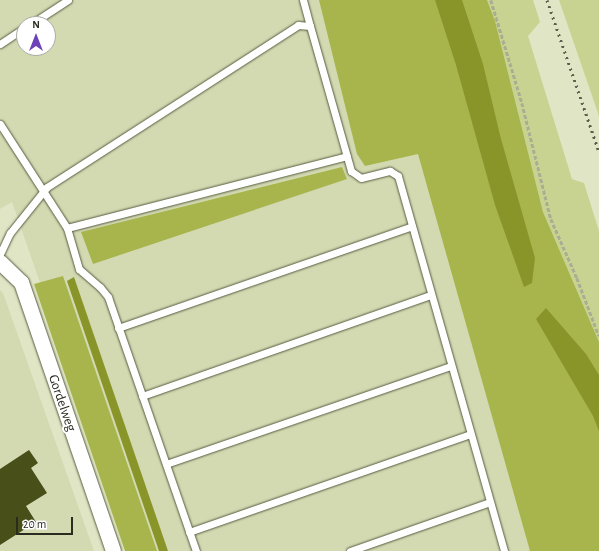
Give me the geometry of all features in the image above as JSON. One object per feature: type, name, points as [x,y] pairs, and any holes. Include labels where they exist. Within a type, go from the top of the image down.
[{"type":"street","name":"Gordelweg","points":[[0,262],[20,282],[113,551]]},
{"type":"lane","points":[[43,16],[68,0]]},
{"type":"lane","points":[[303,0],[351,171],[361,178],[390,171],[398,176],[504,551]]},
{"type":"lane","points":[[0,254],[10,233],[47,187],[298,25],[310,26]]},
{"type":"lane","points":[[0,44],[16,33]]},
{"type":"lane","points":[[1,128],[68,228],[79,269],[100,287],[108,297],[196,551]]},
{"type":"lane","points":[[68,228],[347,156]]},
{"type":"lane","points":[[118,328],[412,226]]},
{"type":"lane","points":[[142,396],[431,295]]},
{"type":"lane","points":[[166,464],[451,366]]},
{"type":"lane","points":[[189,532],[470,434]]},
{"type":"lane","points":[[350,551],[490,502]]},
{"type":"path","points":[[491,0],[522,103],[551,219],[577,278],[599,336]]},
{"type":"shaded area","points":[[0,0],[496,0],[599,292],[599,551],[133,551],[12,202],[0,209]]},
{"type":"shaded area","points":[[319,0],[487,0],[495,21],[543,212],[599,342],[599,551],[530,551],[418,154],[365,166],[357,154]]},
{"type":"shaded area","points":[[435,0],[462,0],[483,64],[501,139],[535,258],[532,283],[524,287],[495,205],[456,65]]},
{"type":"shaded area","points":[[487,0],[533,0],[540,22],[528,36],[572,179],[584,183],[599,231],[599,342],[543,212],[495,21]]},
{"type":"shaded area","points":[[559,0],[599,0],[599,116]]},
{"type":"shaded area","points":[[342,167],[347,179],[93,264],[81,232]]},
{"type":"shaded area","points":[[63,276],[157,551],[125,551],[34,284]]},
{"type":"shaded area","points":[[74,277],[168,551],[159,551],[67,281]]},
{"type":"shaded area","points":[[0,290],[3,293],[94,551],[0,551]]},
{"type":"shaded area","points":[[546,308],[586,354],[599,375],[599,431],[593,416],[536,319]]},
{"type":"building","points":[[29,450],[38,463],[31,468],[47,493],[26,506],[36,522],[0,545],[0,469]]},
{"type":"railway","points":[[547,0],[599,152]]}]
